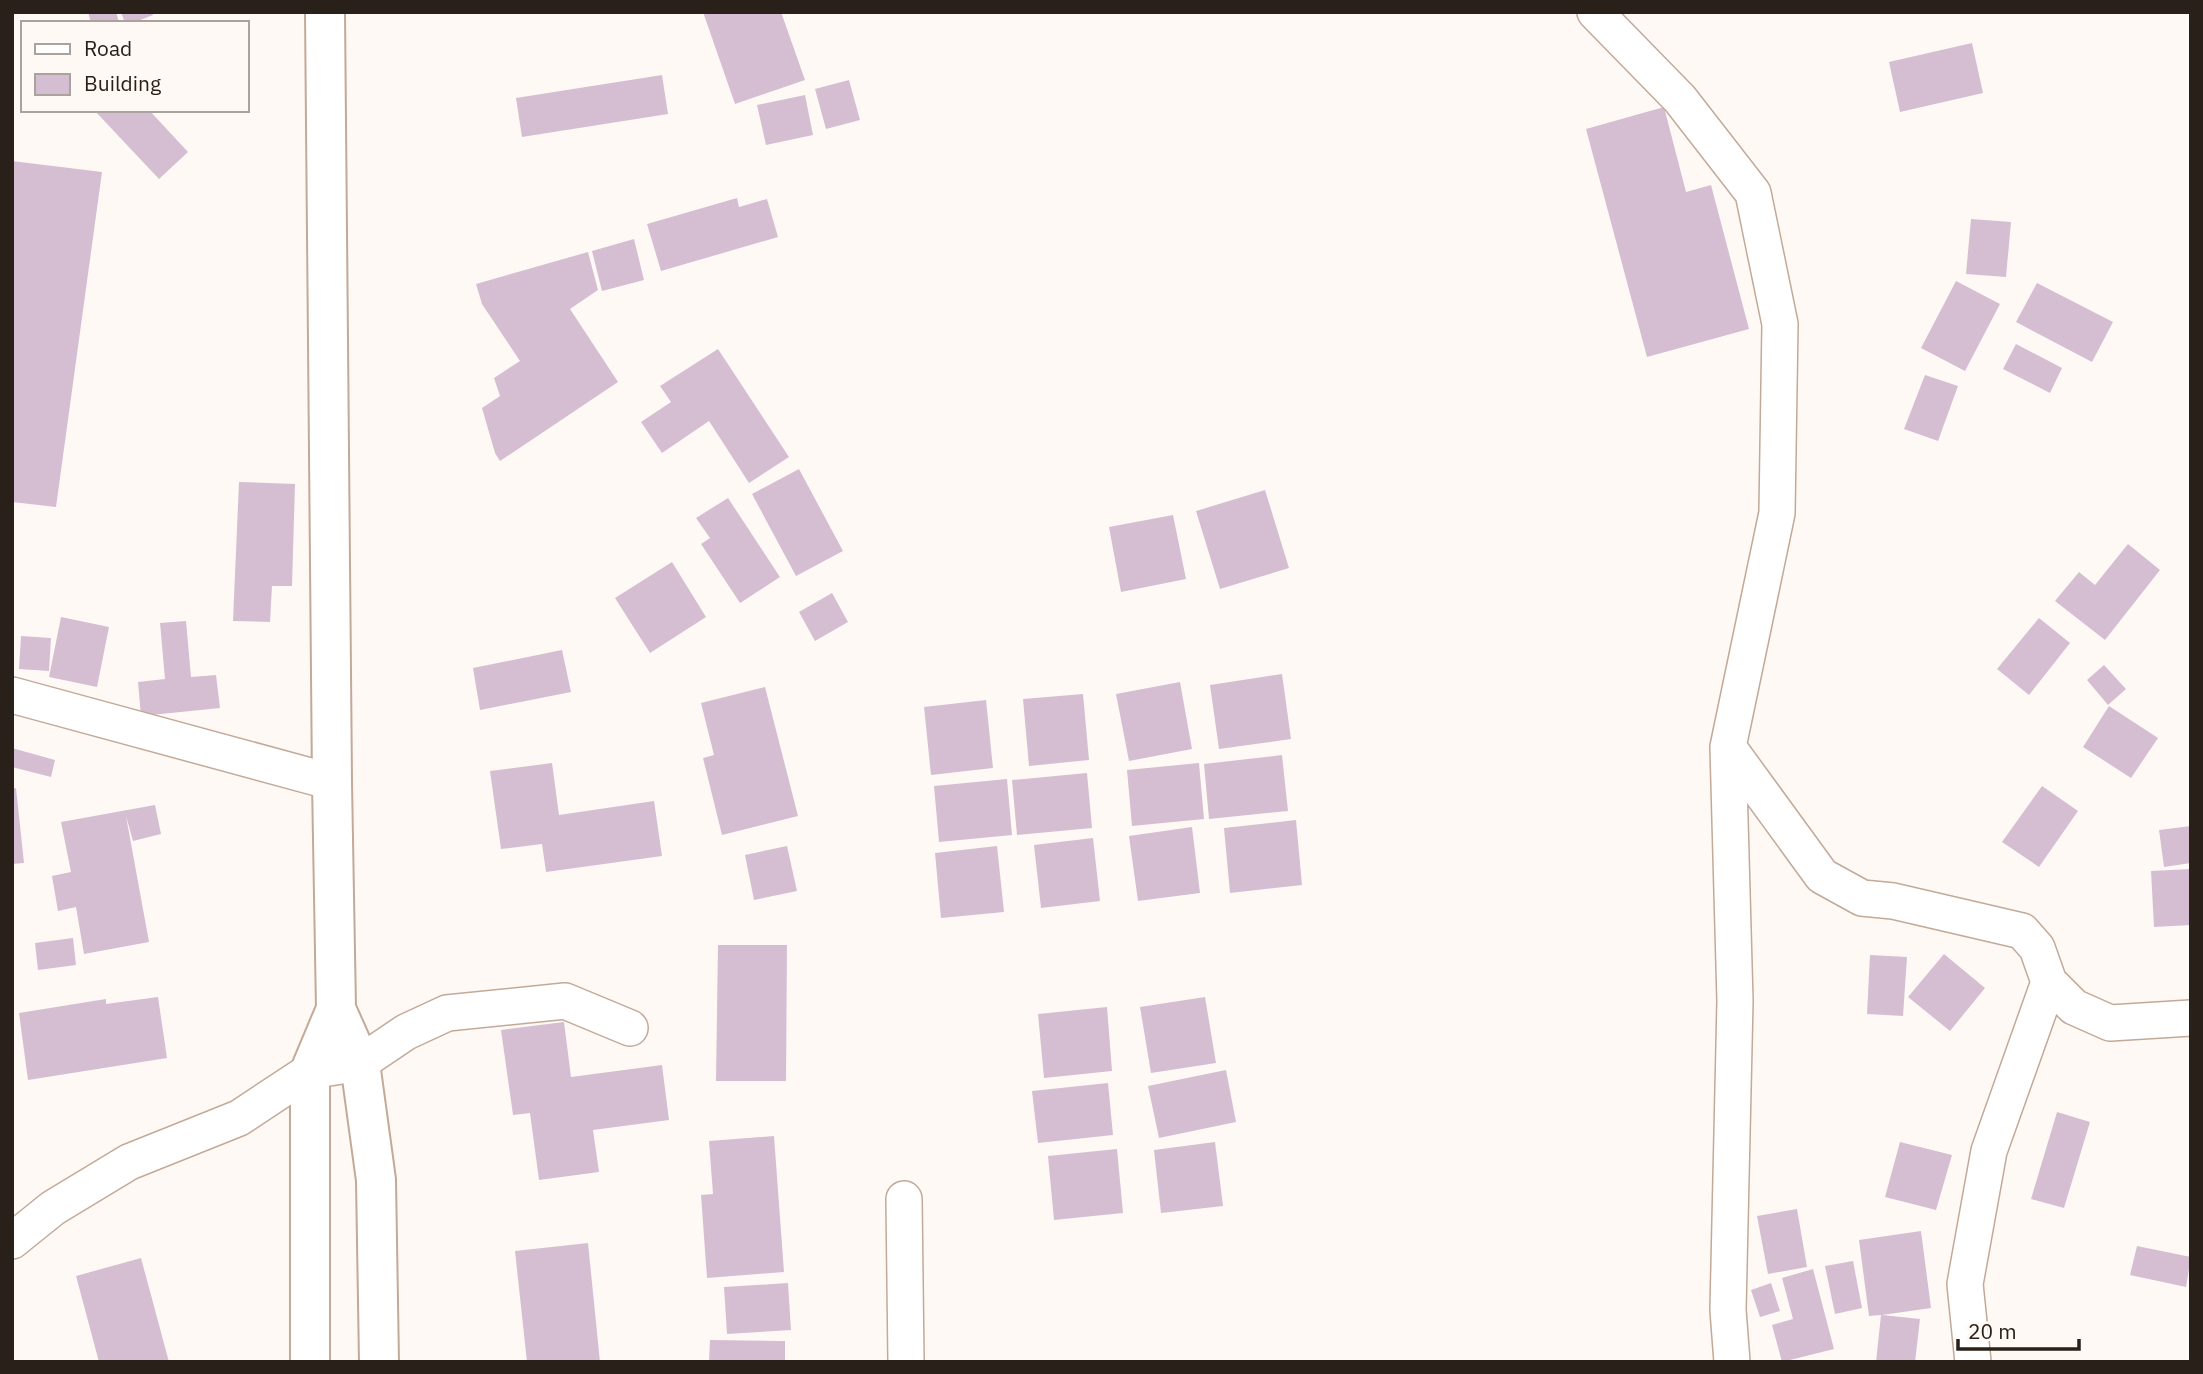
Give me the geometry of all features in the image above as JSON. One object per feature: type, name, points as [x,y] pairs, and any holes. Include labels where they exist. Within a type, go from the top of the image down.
[{"type":"highway","points":[[324,12],[336,1009],[360,1063],[376,1180],[379,1362]]},
{"type":"highway","points":[[310,1362],[310,1071],[336,1009]]},
{"type":"street","points":[[1595,12],[1680,99],[1753,193],[1780,324],[1777,513],[1728,747],[1735,1000],[1728,1310],[1732,1362]]},
{"type":"street","points":[[12,695],[332,782]]},
{"type":"street","points":[[1728,747],[1822,876],[1862,898],[1893,901],[2022,931],[2037,948],[2049,982],[2074,1007],[2110,1023],[2191,1018]]},
{"type":"street","points":[[1973,1362],[1965,1284],[1989,1151],[2049,982]]},
{"type":"street","points":[[12,1241],[52,1208],[129,1162],[239,1118],[310,1071],[360,1063],[406,1032],[447,1013],[565,1001],[630,1028]]},
{"type":"street","points":[[904,1199],[905,1362]]},
{"type":"building","points":[[88,12],[116,12],[119,21],[90,21]]},
{"type":"building","points":[[121,12],[152,12],[153,15],[138,21],[124,21]]},
{"type":"building","points":[[703,12],[781,12],[805,80],[735,104]]},
{"type":"building","points":[[1972,43],[1983,93],[1900,112],[1889,62]]},
{"type":"building","points":[[662,75],[668,114],[522,137],[516,98]]},
{"type":"building","points":[[849,80],[860,120],[826,129],[815,89]]},
{"type":"building","points":[[805,95],[813,135],[766,145],[757,105]]},
{"type":"building","points":[[1664,107],[1686,192],[1711,185],[1749,329],[1647,357],[1586,129]]},
{"type":"building","points":[[96,112],[151,112],[188,152],[159,179]]},
{"type":"building","points":[[12,161],[102,172],[56,507],[12,502]]},
{"type":"building","points":[[737,198],[739,207],[767,199],[778,237],[661,271],[647,224]]},
{"type":"building","points":[[1971,219],[2011,222],[2006,277],[1966,274]]},
{"type":"building","points":[[634,239],[644,280],[602,291],[592,251]]},
{"type":"building","points":[[588,252],[598,290],[570,309],[618,382],[500,461],[495,453],[482,408],[500,396],[494,378],[520,361],[482,304],[476,284]]},
{"type":"building","points":[[1956,281],[2000,304],[1965,371],[1921,348]]},
{"type":"building","points":[[2037,283],[2113,322],[2092,362],[2016,322]]},
{"type":"building","points":[[2016,344],[2062,368],[2050,393],[2003,369]]},
{"type":"building","points":[[718,349],[789,457],[749,483],[709,421],[662,453],[641,422],[671,402],[660,386]]},
{"type":"building","points":[[1925,375],[1958,386],[1938,441],[1904,429]]},
{"type":"building","points":[[799,469],[843,551],[796,576],[752,494]]},
{"type":"building","points":[[239,482],[295,484],[292,586],[272,586],[270,622],[233,621]]},
{"type":"building","points":[[1265,490],[1289,568],[1220,589],[1196,511]]},
{"type":"building","points":[[728,498],[780,577],[740,603],[701,544],[710,538],[696,518]]},
{"type":"building","points":[[1173,515],[1186,579],[1121,592],[1109,527]]},
{"type":"building","points":[[2128,544],[2160,570],[2105,640],[2055,601],[2079,572],[2095,585]]},
{"type":"building","points":[[672,562],[706,617],[650,653],[615,598]]},
{"type":"building","points":[[832,593],[848,622],[815,641],[799,612]]},
{"type":"building","points":[[61,617],[109,627],[97,687],[49,677]]},
{"type":"building","points":[[2039,618],[2070,643],[2029,695],[1997,669]]},
{"type":"building","points":[[186,621],[191,677],[216,675],[220,708],[141,716],[138,682],[165,679],[160,623]]},
{"type":"building","points":[[21,636],[51,638],[49,671],[19,669]]},
{"type":"building","points":[[562,650],[571,692],[480,710],[473,668]]},
{"type":"building","points":[[2104,665],[2126,689],[2108,705],[2087,680]]},
{"type":"building","points":[[1282,674],[1291,739],[1219,749],[1210,685]]},
{"type":"building","points":[[1180,682],[1192,749],[1129,761],[1116,694]]},
{"type":"building","points":[[765,687],[798,816],[722,835],[703,758],[714,755],[701,703]]},
{"type":"building","points":[[1083,694],[1089,760],[1029,766],[1023,699]]},
{"type":"building","points":[[986,700],[993,768],[931,775],[924,707]]},
{"type":"building","points":[[2109,706],[2158,738],[2131,778],[2083,747]]},
{"type":"building","points":[[12,748],[55,760],[51,777],[12,767]]},
{"type":"building","points":[[1282,755],[1288,811],[1209,819],[1204,764]]},
{"type":"building","points":[[552,763],[559,815],[654,801],[662,856],[546,872],[542,844],[501,849],[490,771]]},
{"type":"building","points":[[1199,763],[1204,819],[1132,826],[1127,770]]},
{"type":"building","points":[[1087,773],[1092,828],[1017,835],[1012,780]]},
{"type":"building","points":[[1007,779],[1012,835],[939,842],[934,786]]},
{"type":"building","points":[[2042,786],[2078,811],[2039,867],[2002,842]]},
{"type":"building","points":[[16,788],[24,863],[12,864],[12,789]]},
{"type":"building","points":[[155,805],[161,834],[133,841],[126,816],[149,942],[84,954],[76,907],[58,911],[52,876],[71,872],[61,822]]},
{"type":"building","points":[[1296,820],[1302,885],[1230,893],[1224,828]]},
{"type":"building","points":[[2191,826],[2191,863],[2164,867],[2159,830]]},
{"type":"building","points":[[1192,827],[1200,893],[1138,901],[1129,836]]},
{"type":"building","points":[[1093,838],[1100,901],[1041,908],[1034,845]]},
{"type":"building","points":[[787,846],[797,891],[754,900],[745,855]]},
{"type":"building","points":[[997,846],[1004,912],[941,918],[935,853]]},
{"type":"building","points":[[2191,869],[2191,925],[2154,927],[2151,871]]},
{"type":"building","points":[[73,938],[76,965],[38,970],[35,943]]},
{"type":"building","points":[[718,945],[787,945],[786,1081],[716,1081]]},
{"type":"building","points":[[1944,954],[1985,988],[1950,1031],[1908,997]]},
{"type":"building","points":[[1870,955],[1907,957],[1903,1016],[1867,1014]]},
{"type":"building","points":[[158,997],[167,1058],[28,1080],[19,1013],[106,999],[106,1004]]},
{"type":"building","points":[[1205,997],[1216,1063],[1151,1073],[1140,1007]]},
{"type":"building","points":[[1107,1007],[1112,1071],[1044,1078],[1038,1014]]},
{"type":"building","points":[[564,1022],[571,1077],[662,1065],[669,1120],[593,1130],[599,1172],[539,1180],[530,1113],[513,1115],[501,1030]]},
{"type":"building","points":[[1226,1070],[1236,1122],[1159,1138],[1148,1086]]},
{"type":"building","points":[[1108,1083],[1113,1135],[1038,1143],[1032,1091]]},
{"type":"building","points":[[2057,1112],[2090,1122],[2064,1208],[2031,1199]]},
{"type":"building","points":[[774,1136],[784,1272],[707,1278],[701,1195],[713,1194],[709,1141]]},
{"type":"building","points":[[1215,1142],[1223,1206],[1161,1213],[1154,1150]]},
{"type":"building","points":[[1900,1142],[1952,1155],[1936,1210],[1885,1197]]},
{"type":"building","points":[[1117,1149],[1123,1213],[1054,1220],[1048,1156]]},
{"type":"building","points":[[1797,1209],[1807,1267],[1768,1274],[1757,1216]]},
{"type":"building","points":[[1921,1231],[1931,1308],[1882,1315],[1920,1319],[1915,1362],[1876,1362],[1881,1315],[1869,1316],[1859,1240]]},
{"type":"building","points":[[588,1243],[600,1362],[527,1362],[515,1251]]},
{"type":"building","points":[[2137,1246],[2191,1257],[2186,1287],[2130,1275]]},
{"type":"building","points":[[141,1258],[169,1362],[99,1362],[76,1276]]},
{"type":"building","points":[[1853,1261],[1862,1308],[1835,1314],[1825,1266]]},
{"type":"building","points":[[1813,1269],[1834,1349],[1782,1362],[1772,1325],[1793,1319],[1782,1278]]},
{"type":"building","points":[[788,1283],[791,1330],[727,1334],[724,1287]]},
{"type":"building","points":[[1771,1283],[1780,1311],[1760,1317],[1751,1290]]},
{"type":"building","points":[[710,1340],[785,1341],[785,1362],[709,1362]]}]
